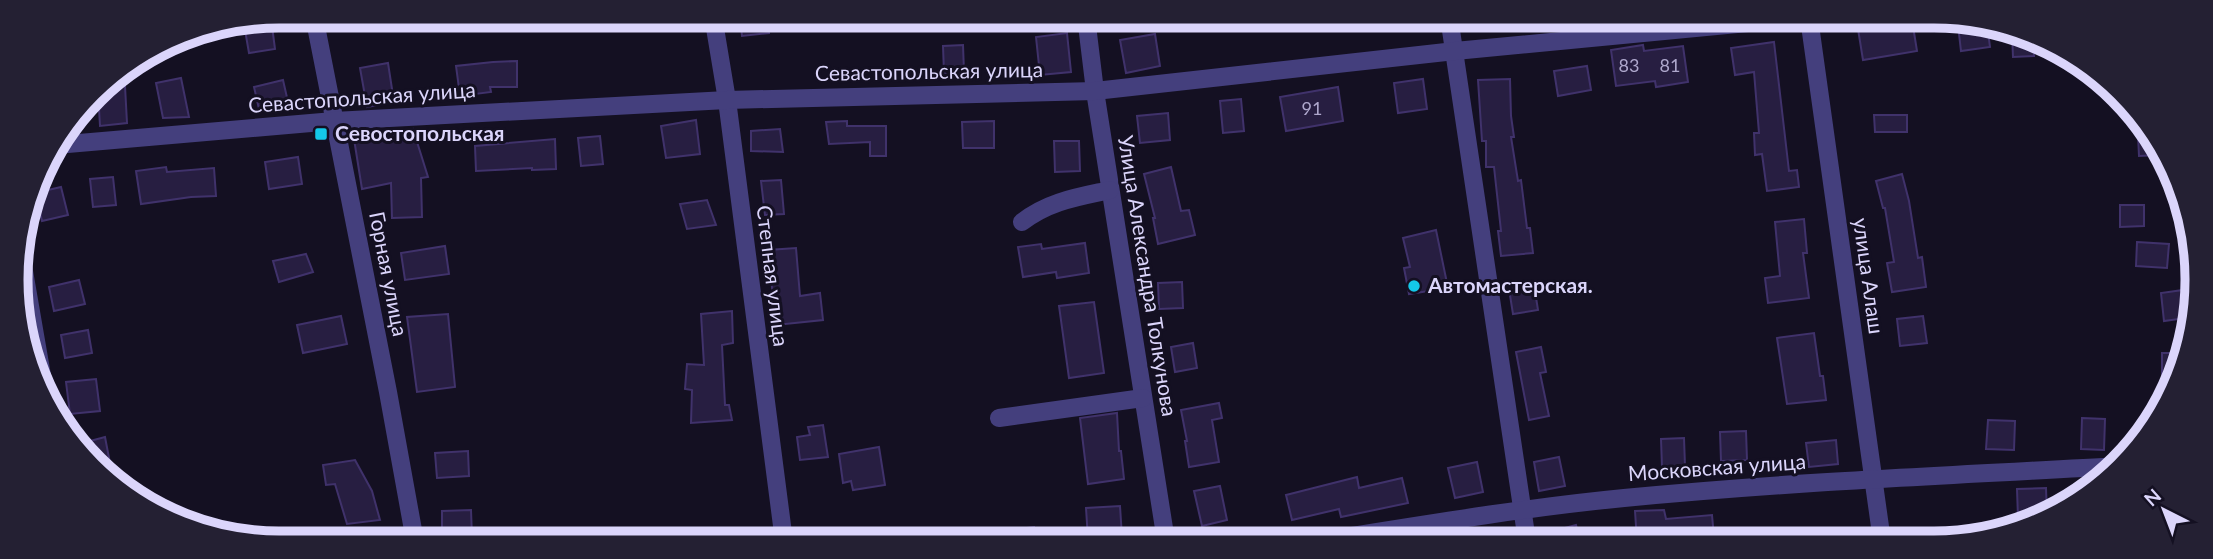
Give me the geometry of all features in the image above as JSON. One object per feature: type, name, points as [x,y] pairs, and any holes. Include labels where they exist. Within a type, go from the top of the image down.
[{"type":"street","name":"Горная улица","points":[[316,28],[413,531]]},
{"type":"street","name":"Степная улица","points":[[715,28],[727,100],[783,531]]},
{"type":"street","name":"Улица Александра Толкунова","points":[[1087,28],[1164,531]]},
{"type":"street","points":[[1451,28],[1525,531]]},
{"type":"street","name":"Севастопольская улица","points":[[68,144],[334,121],[727,100],[1095,91],[1455,51],[1696,28]]},
{"type":"street","name":"улица Алаш","points":[[1810,28],[1881,531]]},
{"type":"street","points":[[1022,222],[1037,211],[1059,201],[1111,190]]},
{"type":"street","points":[[29,302],[36,342]]},
{"type":"street","points":[[999,418],[1143,398]]},
{"type":"street","name":"Московская улица","points":[[1385,531],[1522,510],[1639,497],[1874,479],[2101,467]]},
{"type":"building","points":[[272,28],[275,49],[249,53],[245,30]]},
{"type":"building","points":[[741,28],[769,28],[769,33],[742,36]]},
{"type":"building","points":[[1913,28],[1917,51],[1863,60],[1858,29]]},
{"type":"building","points":[[1959,30],[1988,34],[1990,47],[1961,51]]},
{"type":"building","points":[[1067,33],[1071,72],[1040,75],[1036,37]]},
{"type":"building","points":[[1155,34],[1160,66],[1126,73],[1120,40]]},
{"type":"building","points":[[2012,41],[2034,49],[2034,56],[2013,57]]},
{"type":"building","points":[[1774,42],[1789,171],[1797,170],[1799,187],[1767,191],[1762,154],[1755,155],[1754,133],[1759,133],[1754,72],[1735,75],[1731,48]]},
{"type":"building","points":[[963,45],[964,72],[944,73],[943,46]]},
{"type":"building","points":[[1643,45],[1644,51],[1683,46],[1688,82],[1656,87],[1655,81],[1616,86],[1611,50]]},
{"type":"building","points":[[517,61],[517,87],[490,87],[491,92],[460,96],[456,66]]},
{"type":"building","points":[[388,63],[394,102],[367,107],[360,68]]},
{"type":"building","points":[[1587,66],[1591,90],[1558,96],[1554,71]]},
{"type":"building","points":[[181,78],[189,117],[163,118],[156,83]]},
{"type":"building","points":[[1423,79],[1427,109],[1398,113],[1394,83]]},
{"type":"building","points":[[1510,79],[1514,137],[1511,137],[1533,253],[1501,256],[1494,167],[1486,167],[1486,141],[1482,141],[1478,80]]},
{"type":"building","points":[[283,80],[288,102],[259,109],[254,87]]},
{"type":"building","points":[[118,86],[125,86],[127,123],[100,126],[99,105]]},
{"type":"building","points":[[1338,87],[1343,121],[1286,131],[1280,97]]},
{"type":"building","points":[[1241,99],[1244,131],[1223,133],[1220,101]]},
{"type":"building","points":[[1168,113],[1170,140],[1140,143],[1137,116]]},
{"type":"building","points":[[1874,115],[1907,115],[1907,132],[1875,132]]},
{"type":"building","points":[[696,120],[700,154],[666,158],[661,126]]},
{"type":"building","points":[[847,121],[847,126],[886,126],[886,156],[870,156],[870,142],[829,144],[826,122]]},
{"type":"building","points":[[994,121],[994,148],[963,148],[962,122]]},
{"type":"building","points":[[413,129],[428,177],[421,178],[422,217],[392,218],[391,183],[362,189],[354,139]]},
{"type":"building","points":[[780,129],[783,152],[751,151],[751,131]]},
{"type":"building","points":[[2138,133],[2152,155],[2139,156]]},
{"type":"building","points":[[600,136],[603,164],[581,166],[578,138]]},
{"type":"building","points":[[555,139],[556,169],[476,171],[475,146]]},
{"type":"building","points":[[1054,141],[1079,141],[1080,171],[1055,172]]},
{"type":"building","points":[[298,157],[302,184],[269,189],[265,162]]},
{"type":"building","points":[[166,167],[167,172],[214,168],[216,196],[141,204],[136,171]]},
{"type":"building","points":[[1171,167],[1181,211],[1189,210],[1195,235],[1158,244],[1155,218],[1144,174]]},
{"type":"building","points":[[1902,174],[1918,258],[1922,257],[1926,287],[1892,292],[1887,263],[1894,262],[1885,208],[1876,181]]},
{"type":"building","points":[[113,177],[116,205],[93,207],[90,179]]},
{"type":"building","points":[[781,180],[784,214],[765,215],[761,181]]},
{"type":"building","points":[[61,187],[68,215],[42,221],[39,208],[44,191]]},
{"type":"building","points":[[707,200],[716,225],[687,229],[680,204]]},
{"type":"building","points":[[2120,205],[2144,205],[2144,226],[2120,227]]},
{"type":"building","points":[[1804,219],[1807,253],[1803,253],[1809,298],[1768,303],[1765,278],[1780,276],[1775,222]]},
{"type":"building","points":[[1436,230],[1448,288],[1409,294],[1404,268],[1410,267],[1403,238]]},
{"type":"building","points":[[2137,242],[2169,244],[2167,268],[2136,266]]},
{"type":"building","points":[[1085,243],[1089,273],[1057,278],[1056,272],[1023,277],[1018,247],[1041,244],[1042,249]]},
{"type":"building","points":[[445,246],[449,274],[405,280],[401,253]]},
{"type":"building","points":[[796,248],[800,296],[820,293],[823,320],[776,325],[768,250]]},
{"type":"building","points":[[306,254],[313,272],[279,282],[273,261]]},
{"type":"building","points":[[79,280],[85,304],[54,311],[49,287]]},
{"type":"building","points":[[1182,282],[1183,308],[1159,309],[1158,283]]},
{"type":"building","points":[[1534,285],[1538,310],[1513,314],[1509,289]]},
{"type":"building","points":[[2183,290],[2182,319],[2164,321],[2161,293]]},
{"type":"building","points":[[1094,302],[1104,373],[1069,378],[1059,306]]},
{"type":"building","points":[[732,311],[733,343],[722,345],[725,405],[729,405],[732,420],[691,423],[692,390],[685,389],[687,364],[704,365],[701,314]]},
{"type":"building","points":[[448,314],[455,387],[417,392],[407,317]]},
{"type":"building","points":[[341,316],[347,344],[303,353],[297,325]]},
{"type":"building","points":[[1923,316],[1927,343],[1900,346],[1897,319]]},
{"type":"building","points":[[88,330],[92,353],[65,358],[61,335]]},
{"type":"building","points":[[1814,333],[1826,400],[1787,404],[1777,338]]},
{"type":"building","points":[[1193,343],[1197,368],[1175,372],[1171,347]]},
{"type":"building","points":[[1541,347],[1546,372],[1540,373],[1549,416],[1529,420],[1516,352]]},
{"type":"building","points":[[2162,353],[2174,353],[2166,375],[2162,375]]},
{"type":"building","points":[[96,379],[100,411],[70,414],[66,382]]},
{"type":"building","points":[[1219,403],[1222,418],[1212,420],[1219,462],[1189,467],[1181,410]]},
{"type":"building","points":[[1117,413],[1124,479],[1088,484],[1080,418]]},
{"type":"building","points":[[2082,418],[2105,419],[2104,450],[2081,449]]},
{"type":"building","points":[[1988,420],[2015,421],[2014,450],[1986,449]]},
{"type":"building","points":[[823,425],[828,457],[800,460],[797,437],[810,435],[808,427]]},
{"type":"building","points":[[1746,431],[1747,460],[1721,461],[1720,432]]},
{"type":"building","points":[[105,437],[110,463],[108,463],[87,442]]},
{"type":"building","points":[[1684,438],[1685,466],[1662,467],[1661,439]]},
{"type":"building","points":[[1836,440],[1838,464],[1809,467],[1806,443]]},
{"type":"building","points":[[879,447],[885,485],[853,490],[851,481],[843,483],[839,454]]},
{"type":"building","points":[[468,451],[469,476],[437,478],[435,453]]},
{"type":"building","points":[[1559,457],[1565,486],[1539,491],[1534,462]]},
{"type":"building","points":[[355,460],[372,491],[380,520],[347,524],[335,484],[326,485],[323,465]]},
{"type":"building","points":[[1477,462],[1483,492],[1455,498],[1448,468]]},
{"type":"building","points":[[1357,477],[1359,488],[1402,478],[1408,503],[1341,517],[1339,509],[1292,520],[1286,495]]},
{"type":"building","points":[[1220,486],[1227,520],[1202,526],[1194,491]]},
{"type":"building","points":[[2046,488],[2047,504],[2018,517],[2017,489]]},
{"type":"building","points":[[1120,506],[1122,531],[1087,531],[1086,508]]},
{"type":"building","points":[[471,510],[472,531],[442,531],[442,511]]},
{"type":"building","points":[[1664,510],[1666,519],[1712,515],[1713,531],[1636,531],[1635,511]]},
{"type":"building","points":[[1576,525],[1578,531],[1553,531]]},
{"type":"building","points":[[1034,527],[1035,531],[1002,531]]},
{"type":"place","name":"Севостопольская","points":[[321,134]]},
{"type":"place","name":"Автомастерская.","points":[[1414,286]]}]
